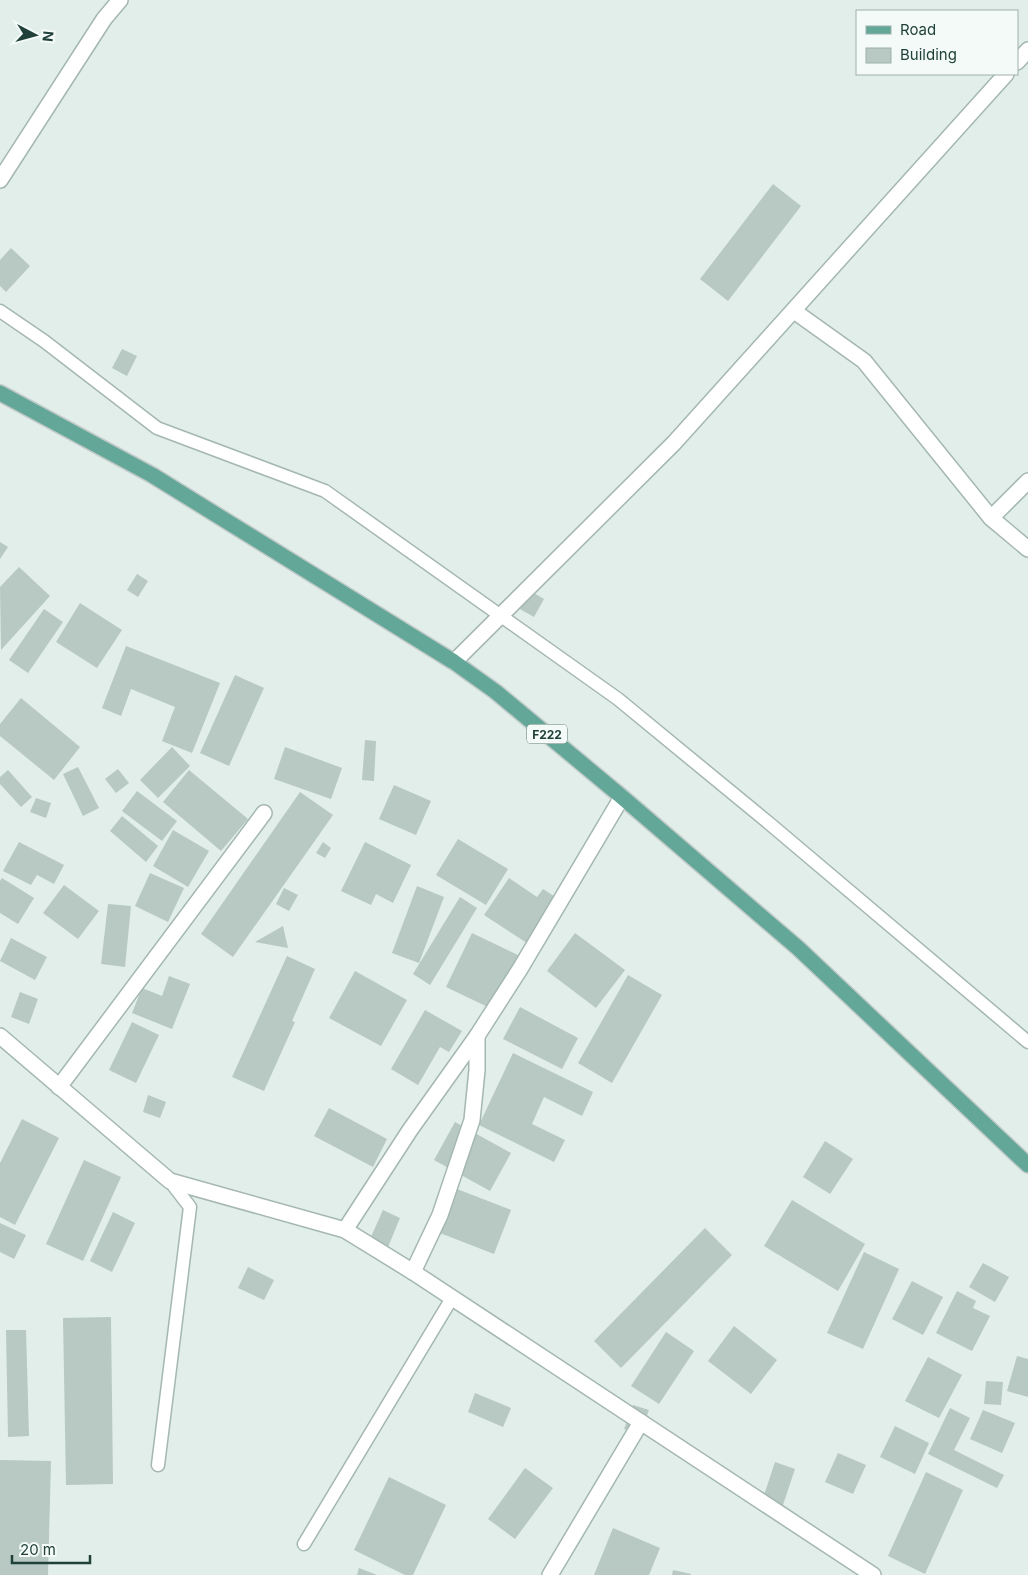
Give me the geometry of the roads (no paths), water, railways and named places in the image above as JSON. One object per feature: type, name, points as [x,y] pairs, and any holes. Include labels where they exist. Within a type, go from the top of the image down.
[{"type":"main road","name":"F222","points":[[0,393],[152,474],[454,662],[496,692],[622,796],[798,948],[1028,1165]]},
{"type":"street","points":[[0,180],[104,19],[120,0]]},
{"type":"street","points":[[1018,61],[1028,50]]},
{"type":"street","points":[[454,662],[674,443],[1005,75]]},
{"type":"street","points":[[794,311],[864,362],[991,518],[1028,549]]},
{"type":"street","points":[[991,518],[1028,481]]},
{"type":"street","points":[[345,1230],[410,1130],[477,1036],[520,969],[622,796]]},
{"type":"street","points":[[59,1087],[264,813]]},
{"type":"street","points":[[0,1036],[170,1181],[345,1230],[413,1272],[873,1575]]},
{"type":"street","points":[[413,1272],[440,1216],[472,1120],[477,1070],[477,1036]]},
{"type":"street","points":[[550,1575],[641,1422]]},
{"type":"lane","points":[[0,311],[44,341],[157,428],[325,491],[500,615],[618,699],[777,830],[1028,1042]]},
{"type":"lane","points":[[158,1465],[190,1207],[170,1181]]},
{"type":"lane","points":[[304,1544],[452,1298]]}]
